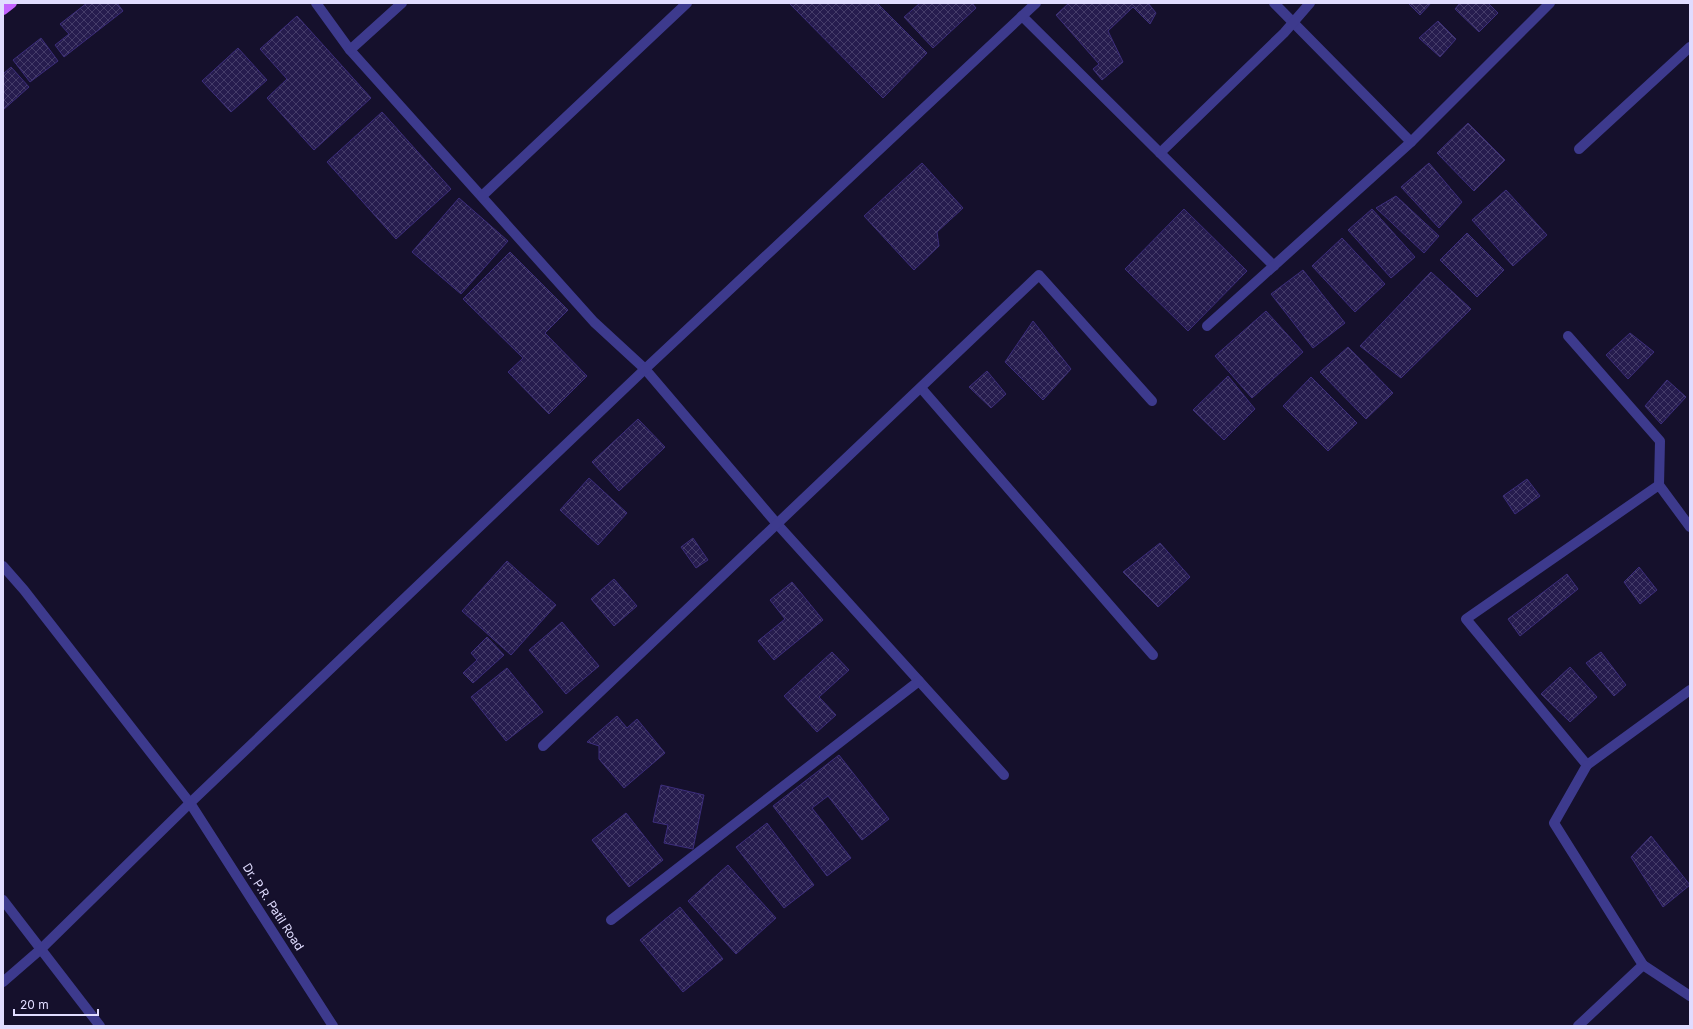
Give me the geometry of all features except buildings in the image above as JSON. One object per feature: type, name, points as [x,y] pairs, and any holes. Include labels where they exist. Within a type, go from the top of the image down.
[{"type":"main road","points":[[3,10],[12,3]]},
{"type":"street","points":[[316,3],[350,50],[594,322],[645,369],[778,525],[1004,775]]},
{"type":"street","points":[[350,50],[402,3]]},
{"type":"street","points":[[482,196],[687,3]]},
{"type":"street","points":[[3,982],[41,949],[190,803],[645,369],[1036,3]]},
{"type":"street","points":[[1274,3],[1411,142]]},
{"type":"street","points":[[1160,152],[1293,23],[1310,3]]},
{"type":"street","points":[[1207,326],[1411,142],[1550,3]]},
{"type":"street","points":[[1022,16],[1274,266]]},
{"type":"street","points":[[1579,149],[1690,47]]},
{"type":"street","points":[[543,746],[778,525],[1040,275],[1152,401]]},
{"type":"street","points":[[1568,336],[1660,441],[1659,485],[1690,527]]},
{"type":"street","points":[[921,388],[1153,655]]},
{"type":"street","points":[[1587,765],[1466,619],[1659,485]]},
{"type":"street","name":"Dr. P.R. Patil Road","points":[[3,566],[24,590],[190,803],[333,1026]]},
{"type":"street","points":[[611,920],[919,681]]},
{"type":"street","points":[[1690,690],[1587,765],[1554,823],[1644,965],[1690,996]]},
{"type":"street","points":[[3,900],[100,1026]]},
{"type":"street","points":[[1578,1026],[1644,965]]}]
